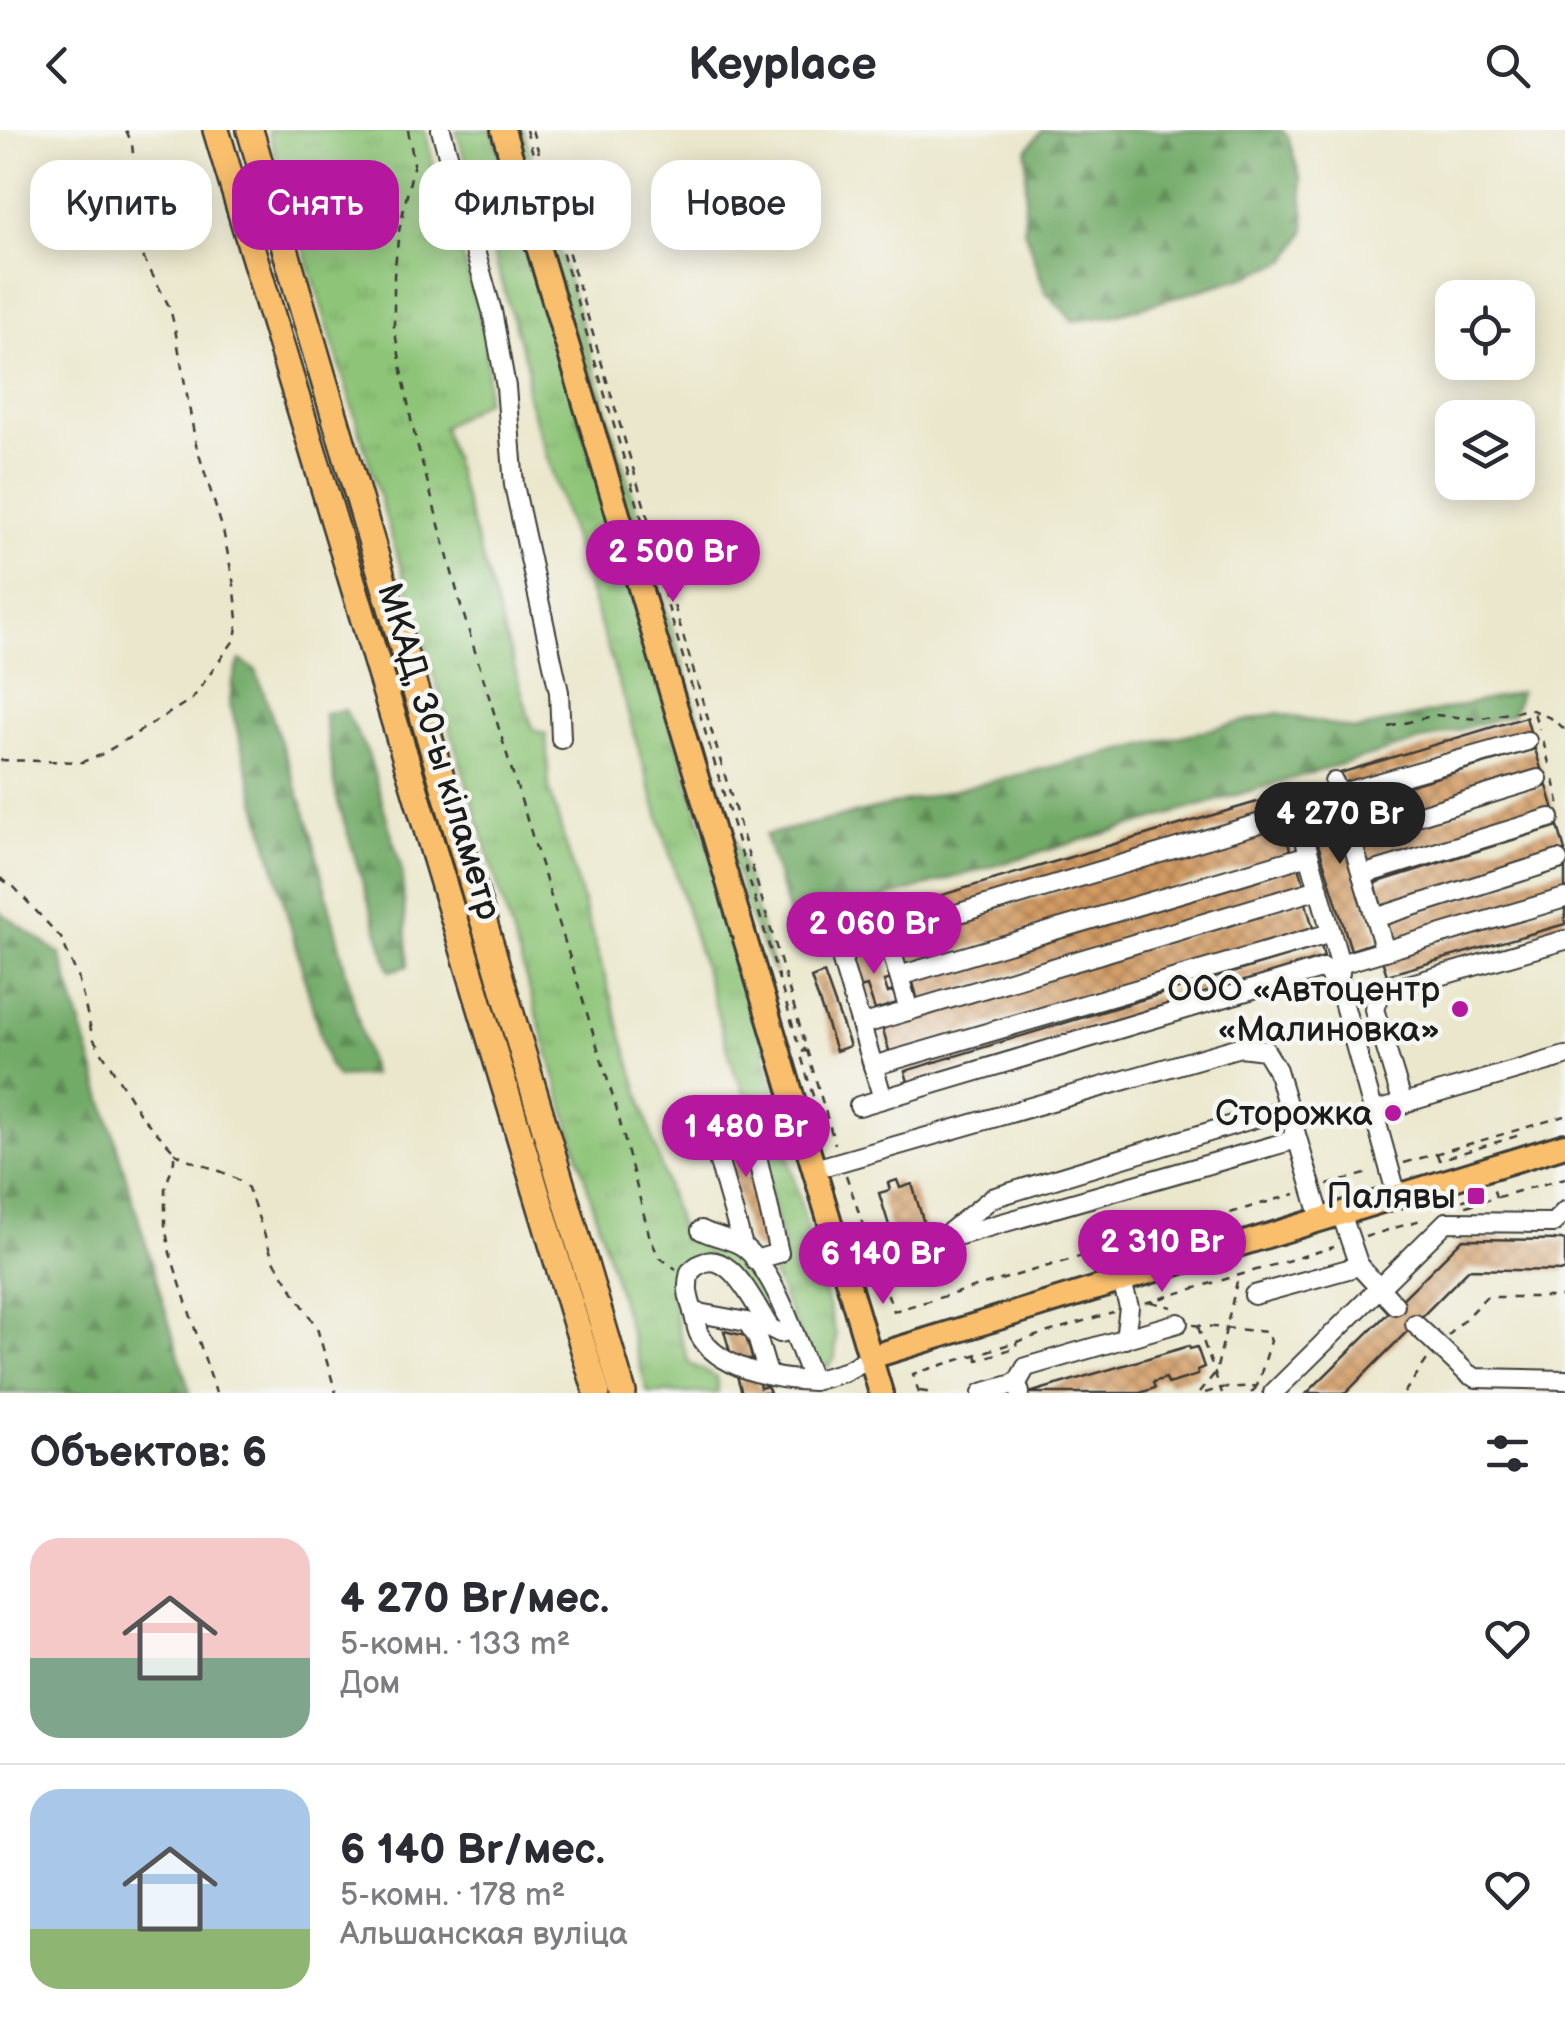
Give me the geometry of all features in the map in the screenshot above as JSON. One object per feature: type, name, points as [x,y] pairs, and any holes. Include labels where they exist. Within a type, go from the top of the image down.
[{"type":"highway","name":"МКАД, 30-ы кіламетр","points":[[216,130],[597,1393]]},
{"type":"highway","name":"МКАД, 30-ы кіламетр","points":[[250,130],[624,1393]]},
{"type":"main road","points":[[503,130],[881,1393]]},
{"type":"main road","points":[[871,1357],[1565,1144]]},
{"type":"lane","points":[[441,130],[492,311],[506,387],[514,485],[559,692],[561,740]]},
{"type":"lane","points":[[1385,952],[1336,788],[1527,741]]},
{"type":"lane","points":[[1350,836],[1538,779]]},
{"type":"lane","points":[[883,1099],[842,960],[849,946],[1294,815],[1299,819],[1332,933],[1338,979],[1396,1196]]},
{"type":"lane","points":[[1362,875],[1550,818]]},
{"type":"lane","points":[[899,976],[1309,855]]},
{"type":"lane","points":[[1375,918],[1558,860]]},
{"type":"lane","points":[[861,1025],[1319,889]]},
{"type":"lane","points":[[1338,979],[1385,952],[1565,898]]},
{"type":"lane","points":[[873,1066],[1332,933]]},
{"type":"lane","points":[[887,935],[910,1010]]},
{"type":"lane","points":[[1403,1104],[1374,1010],[1380,993],[1565,940]]},
{"type":"lane","points":[[859,1106],[1324,968],[1338,979]]},
{"type":"lane","points":[[814,1169],[1240,1047],[1264,1050],[1277,1070],[1312,1189],[1350,1242],[1360,1266],[1395,1304]]},
{"type":"lane","points":[[1374,1112],[1565,1056]]},
{"type":"lane","points":[[939,1241],[992,1198],[1288,1108]]},
{"type":"lane","points":[[705,1113],[749,1253],[783,1307],[812,1381]]},
{"type":"lane","points":[[845,1272],[939,1241],[1297,1139]]},
{"type":"lane","points":[[702,1230],[749,1253],[778,1253],[758,1156]]},
{"type":"lane","points":[[1272,1393],[1446,1222],[1552,1222],[1565,1211]]},
{"type":"lane","points":[[791,1330],[780,1333],[770,1328],[732,1271],[716,1259],[697,1265],[688,1278],[687,1295],[700,1335],[736,1365],[788,1380],[812,1381],[844,1372],[871,1357]]},
{"type":"lane","points":[[1254,1294],[1360,1266]]},
{"type":"lane","points":[[1121,1280],[1129,1307],[1125,1339]]},
{"type":"lane","points":[[693,1312],[747,1322],[757,1336],[768,1374]]},
{"type":"lane","points":[[982,1393],[1018,1388],[1026,1367],[1188,1324]]},
{"type":"lane","points":[[1415,1324],[1476,1378],[1565,1380]]},
{"type":"path","points":[[0,760],[82,762],[101,754],[192,699],[235,640],[235,590],[223,530],[196,445],[170,308],[144,259],[132,144],[126,130]]},
{"type":"path","points":[[408,130],[414,162],[399,231],[394,327],[412,424],[467,625],[616,1108],[650,1238],[659,1256],[688,1278]]},
{"type":"path","points":[[529,130],[806,1051],[894,1311],[1565,1116]]},
{"type":"path","points":[[1389,727],[1435,715],[1477,719],[1530,709],[1555,720],[1565,730]]},
{"type":"path","points":[[0,878],[14,887],[61,938],[78,978],[93,1038],[142,1117],[174,1151],[240,1180],[248,1188],[272,1259],[317,1328],[336,1393]]},
{"type":"path","points":[[806,1051],[800,1052],[824,1133]]},
{"type":"path","points":[[174,1151],[164,1225],[216,1393]]},
{"type":"path","points":[[1439,1214],[1565,1178]]},
{"type":"path","points":[[1437,1208],[1494,1191],[1496,1197]]},
{"type":"path","points":[[932,1393],[919,1392],[913,1374],[1424,1219]]},
{"type":"path","points":[[1202,1393],[1216,1372],[1238,1275]]},
{"type":"path","points":[[1404,1393],[1417,1370],[1486,1298],[1565,1297]]},
{"type":"path","points":[[1188,1324],[1267,1332],[1270,1341],[1258,1386],[1202,1393]]},
{"type":"path","points":[[1188,1324],[1222,1390]]},
{"type":"green space","points":[[268,130],[425,130],[433,160],[419,160],[419,250],[459,250],[477,305],[486,352],[485,401],[443,427],[533,730],[546,734],[549,788],[683,1241],[699,1238],[740,1260],[779,1320],[779,1326],[706,1254],[679,1273],[673,1300],[689,1363],[717,1377],[718,1393],[648,1393],[304,250],[399,250],[399,160],[277,160]]},
{"type":"green space","points":[[456,130],[493,130],[502,160],[465,160]]},
{"type":"green space","points":[[514,130],[523,130],[532,160],[523,160]]},
{"type":"green space","points":[[1042,130],[1282,130],[1288,137],[1301,180],[1306,230],[1288,260],[1248,276],[1112,316],[1073,321],[1045,291],[1024,229],[1027,150]]},
{"type":"green space","points":[[492,250],[529,250],[767,1043],[765,1055],[788,1157],[836,1335],[835,1358],[828,1367],[817,1367],[809,1358],[770,1267],[785,1259],[747,1097],[735,1073],[625,703],[526,391],[528,369]]},
{"type":"green space","points":[[550,250],[559,250],[775,974],[752,924]]},
{"type":"green space","points":[[240,660],[256,670],[309,824],[372,1075],[337,1077],[328,1064],[230,704]]},
{"type":"green space","points":[[1520,692],[1513,714],[792,925],[765,835],[1278,713],[1355,730]]},
{"type":"green space","points":[[345,710],[369,756],[402,871],[408,966],[390,971],[337,799],[324,713]]},
{"type":"green space","points":[[0,912],[60,954],[190,1393],[0,1393]]},
{"type":"building","points":[[1526,717],[1531,735],[1344,788],[1340,773]]},
{"type":"building","points":[[1535,749],[1542,772],[1357,827],[1349,803]]},
{"type":"building","points":[[1329,784],[1378,941],[1351,950],[1302,792]]},
{"type":"building","points":[[1547,786],[1555,813],[1370,869],[1361,843]]},
{"type":"building","points":[[1291,792],[1296,807],[825,947],[820,931]]},
{"type":"building","points":[[1283,824],[1291,853],[906,967],[898,939]]},
{"type":"building","points":[[1558,826],[1565,851],[1382,908],[1375,883]]},
{"type":"building","points":[[1299,866],[1305,888],[918,1001],[912,979]]},
{"type":"building","points":[[1565,868],[1565,894],[1392,945],[1385,921]]},
{"type":"building","points":[[1305,900],[1313,928],[890,1054],[882,1026]]},
{"type":"building","points":[[1565,904],[1565,924],[1387,975],[1382,960]]},
{"type":"building","points":[[1321,946],[1324,957],[908,1082],[905,1071]]},
{"type":"building","points":[[881,948],[892,979],[884,981],[897,1003],[875,1010],[867,986],[860,988],[850,958]]},
{"type":"building","points":[[824,973],[850,1046],[836,1051],[811,978]]},
{"type":"building","points":[[741,1109],[775,1248],[769,1252],[755,1249],[749,1240],[717,1116]]},
{"type":"building","points":[[897,1180],[900,1188],[912,1184],[925,1227],[912,1231],[914,1236],[905,1239],[903,1231],[892,1235],[879,1193],[890,1190],[888,1183]]},
{"type":"building","points":[[1463,1239],[1565,1240],[1565,1271],[1469,1269],[1346,1393],[1307,1393]]},
{"type":"building","points":[[724,1331],[746,1336],[760,1388],[767,1386],[770,1393],[742,1393]]},
{"type":"building","points":[[1189,1346],[1197,1347],[1204,1367],[1197,1370],[1198,1375],[1168,1384],[1166,1378],[1153,1382],[1155,1388],[1140,1393],[1029,1393]]},
{"type":"place","name":"ООО «Автоцентр «Малиновка»","points":[[1460,1009]]},
{"type":"place","name":"Сторожка","points":[[1393,1113]]},
{"type":"place","name":"Палявы","points":[[1476,1196]]}]
